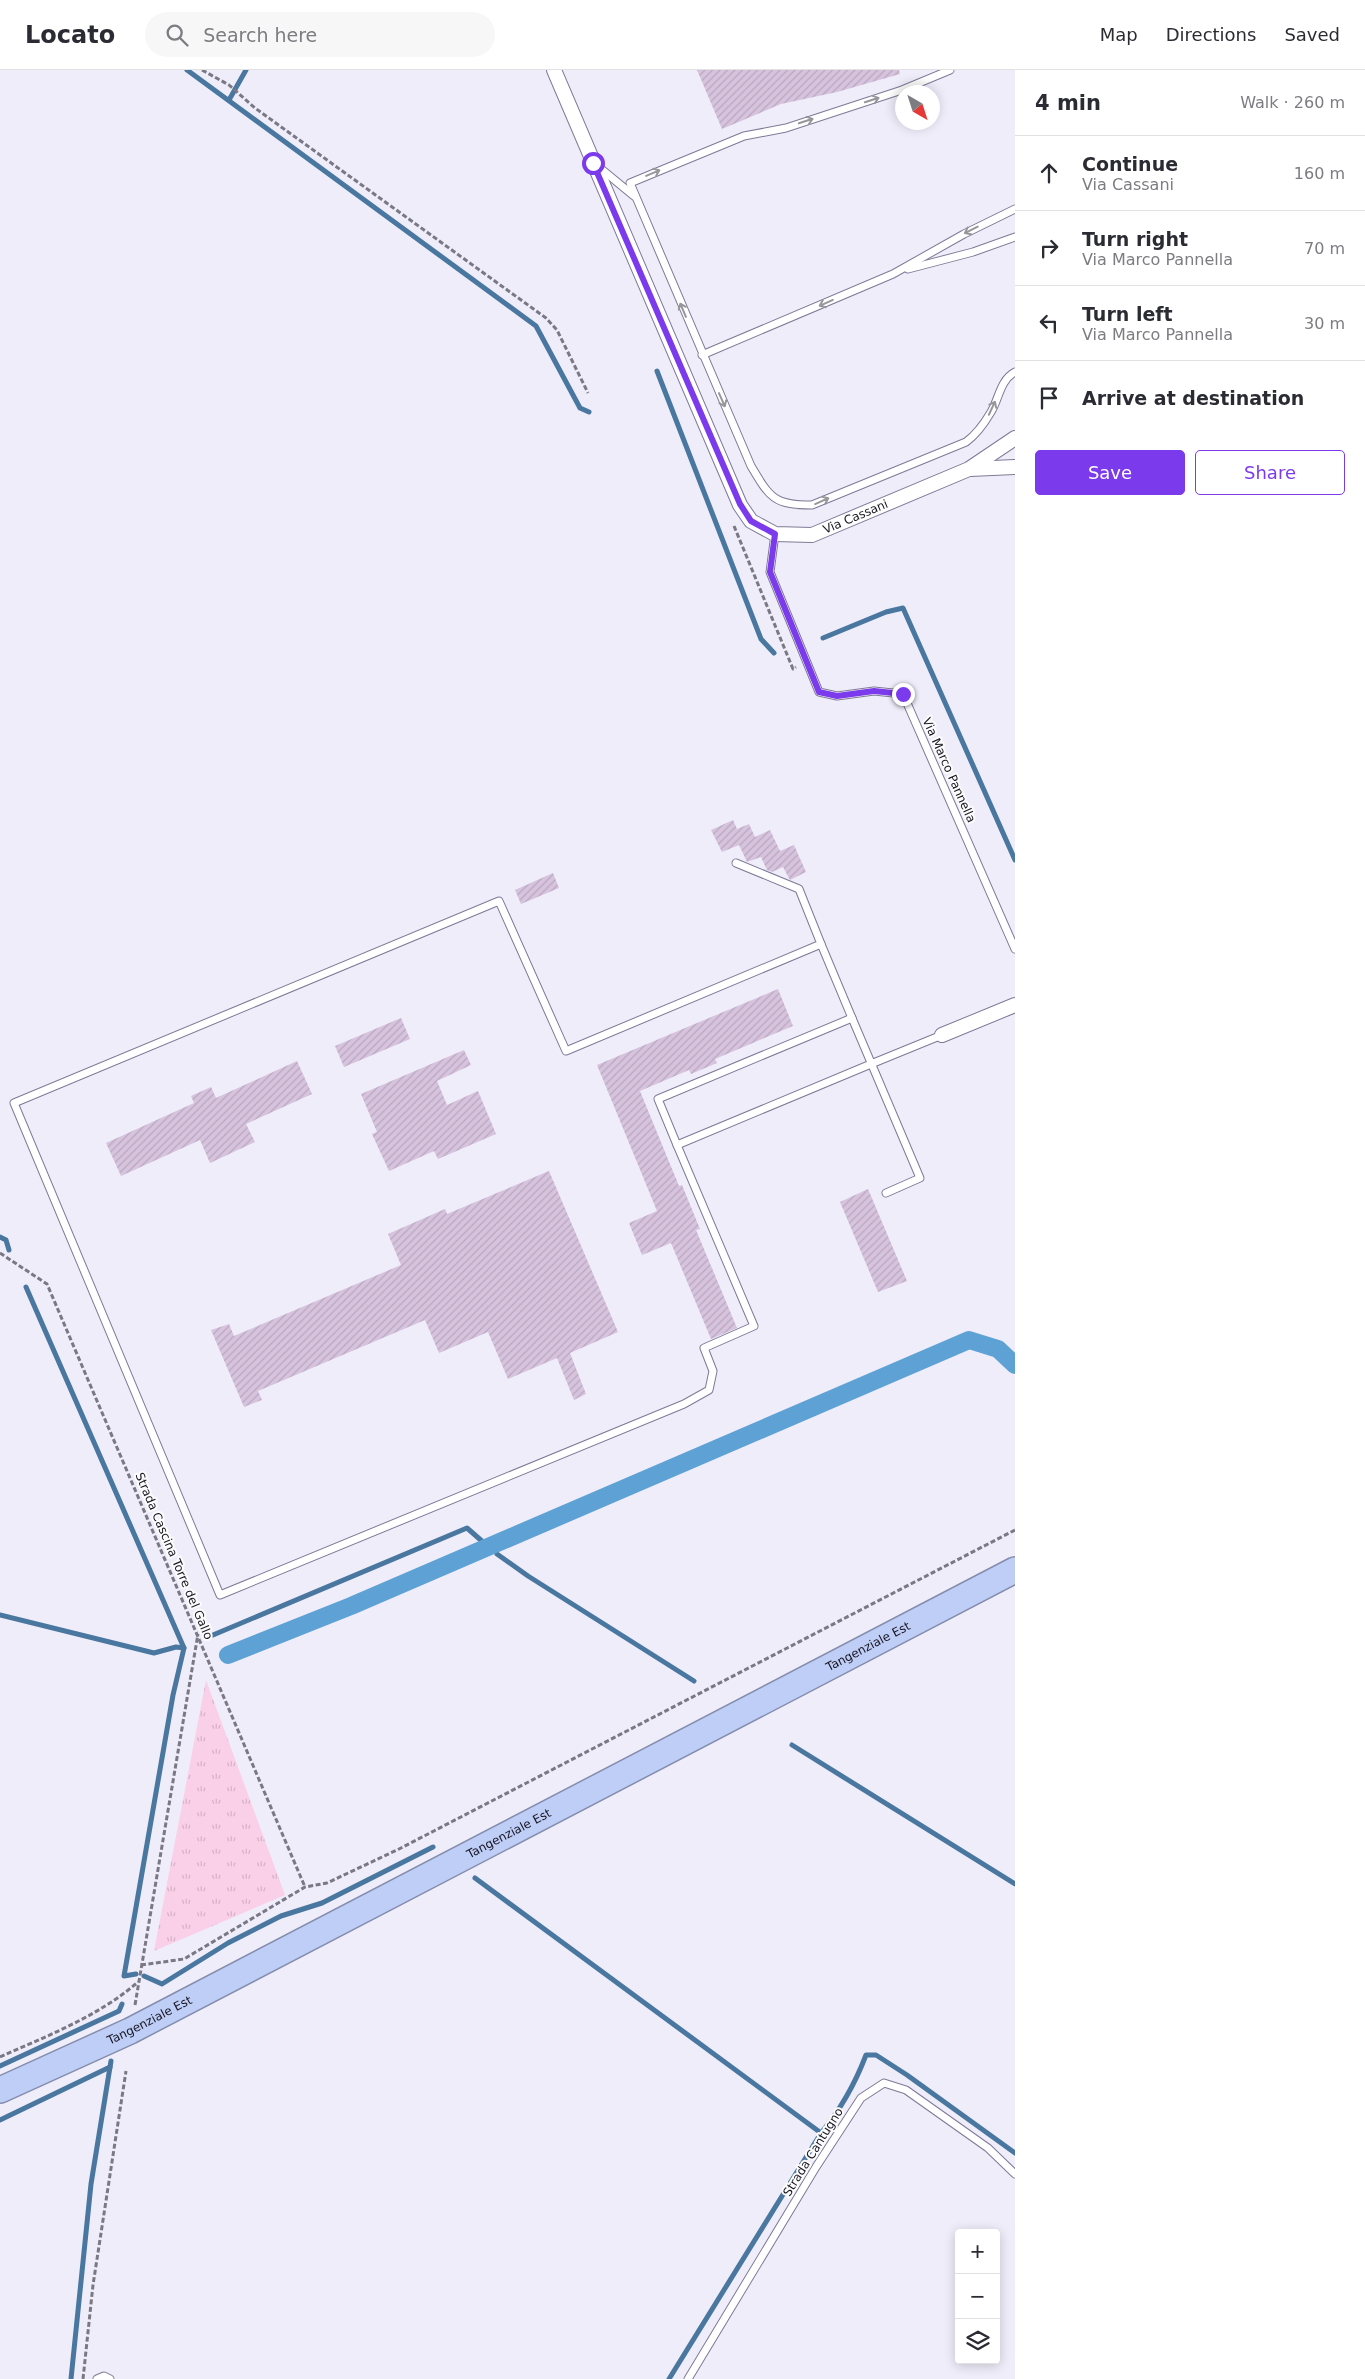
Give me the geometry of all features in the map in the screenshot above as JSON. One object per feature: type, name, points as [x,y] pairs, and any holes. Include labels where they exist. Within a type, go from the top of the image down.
[{"type":"highway","name":"Tangenziale Est","points":[[0,2090],[130,2031],[1015,1570]]},
{"type":"street","name":"Via Cassani","points":[[554,70],[740,504],[751,521],[775,534],[812,535],[969,469],[1015,438]]},
{"type":"street","name":"Via Cassani","points":[[969,469],[1015,467]]},
{"type":"street","points":[[942,1035],[1015,1005]]},
{"type":"lane","points":[[950,70],[902,90],[786,128],[744,136],[630,183],[751,466],[767,493],[788,505],[812,506],[966,442],[976,435],[992,411],[1000,388],[1015,372]]},
{"type":"lane","points":[[593,163],[635,196]]},
{"type":"lane","points":[[893,274],[964,234],[1015,209]]},
{"type":"lane","points":[[702,355],[893,274],[932,261],[973,252],[1015,237]]},
{"type":"lane","name":"Via Marco Pannella","points":[[775,534],[770,572],[819,692],[837,696],[874,691],[903,694],[1015,949]]},
{"type":"lane","points":[[736,863],[799,889],[920,1178],[886,1193]]},
{"type":"lane","points":[[821,944],[566,1051],[499,901],[14,1103],[220,1595],[684,1404],[709,1390],[713,1371],[704,1348],[754,1326],[658,1099],[852,1018]]},
{"type":"lane","points":[[677,1145],[942,1035]]},
{"type":"lane","name":"Strada Cantugno","points":[[688,2379],[816,2167],[861,2098],[884,2083],[906,2090],[988,2148],[1015,2174]]},
{"type":"lane","points":[[97,2379],[104,2376],[110,2379]]},
{"type":"path","points":[[202,70],[230,85],[255,108],[546,318],[557,330],[588,393]]},
{"type":"path","name":"Strada Cascina Torre del Gallo","points":[[0,1253],[47,1284],[198,1633],[305,1887]]},
{"type":"path","points":[[141,1965],[184,1959],[305,1887],[327,1883],[399,1849],[1015,1530]]},
{"type":"path","points":[[135,2009],[138,1982],[198,1633]]},
{"type":"path","points":[[0,2057],[101,2009],[123,1996],[138,1982]]},
{"type":"path","points":[[82,2379],[92,2284],[126,2071]]},
{"type":"green space","points":[[206,1680],[285,1895],[154,1951]]},
{"type":"building","points":[[697,70],[899,70],[900,74],[837,92],[781,104],[722,129]]},
{"type":"building","points":[[733,820],[737,829],[749,824],[755,837],[770,830],[780,851],[794,845],[806,872],[790,880],[783,867],[772,872],[767,870],[761,857],[747,862],[739,845],[722,852],[711,830]]},
{"type":"building","points":[[553,873],[559,888],[521,904],[515,890]]},
{"type":"building","points":[[778,989],[793,1026],[715,1059],[717,1063],[691,1074],[689,1070],[640,1091],[679,1186],[682,1185],[700,1229],[696,1230],[737,1328],[711,1339],[671,1243],[642,1255],[629,1223],[657,1211],[597,1065]]},
{"type":"building","points":[[401,1018],[410,1039],[344,1067],[335,1046]]},
{"type":"building","points":[[464,1050],[471,1065],[437,1081],[447,1105],[478,1091],[496,1134],[438,1159],[434,1151],[389,1171],[372,1134],[377,1132],[361,1094]]},
{"type":"building","points":[[297,1061],[312,1094],[246,1124],[255,1142],[210,1163],[200,1140],[121,1176],[106,1143],[194,1103],[191,1096],[211,1087],[216,1098]]},
{"type":"building","points":[[549,1171],[618,1332],[570,1353],[586,1394],[574,1400],[557,1358],[508,1379],[488,1332],[439,1353],[425,1320],[258,1391],[262,1400],[244,1407],[211,1330],[229,1324],[234,1336],[401,1265],[388,1234],[445,1209],[447,1214]]},
{"type":"building","points":[[868,1189],[907,1281],[878,1292],[840,1202]]},
{"type":"waterway","points":[[187,70],[536,326],[580,408],[589,412]]},
{"type":"waterway","points":[[229,100],[246,70]]},
{"type":"waterway","points":[[657,371],[761,639],[774,653]]},
{"type":"waterway","points":[[823,638],[886,612],[903,608],[1015,860]]},
{"type":"waterway","points":[[0,1237],[6,1240],[9,1250]]},
{"type":"waterway","points":[[26,1287],[184,1648],[173,1695],[124,1976],[136,1974]]},
{"type":"waterway","points":[[228,1655],[351,1606],[969,1340],[998,1349],[1015,1365]]},
{"type":"waterway","points":[[213,1635],[467,1528],[483,1542]]},
{"type":"waterway","points":[[497,1554],[528,1576],[694,1681]]},
{"type":"waterway","points":[[0,1615],[154,1653],[176,1647],[184,1648]]},
{"type":"waterway","points":[[792,1745],[1015,1884]]},
{"type":"waterway","points":[[144,1976],[162,1984],[228,1943],[281,1916],[322,1903],[433,1847]]},
{"type":"waterway","points":[[475,1878],[821,2133]]},
{"type":"waterway","points":[[0,2066],[119,2011],[122,2004]]},
{"type":"waterway","points":[[669,2379],[821,2133],[841,2105],[866,2055],[876,2055],[907,2075],[1015,2153]]},
{"type":"waterway","points":[[71,2379],[91,2184],[111,2061]]},
{"type":"waterway","points":[[0,2120],[110,2067]]},
{"type":"route","points":[[593,163],[740,504],[751,521],[775,534],[770,572],[819,692],[837,696],[874,691],[903,694]]}]
